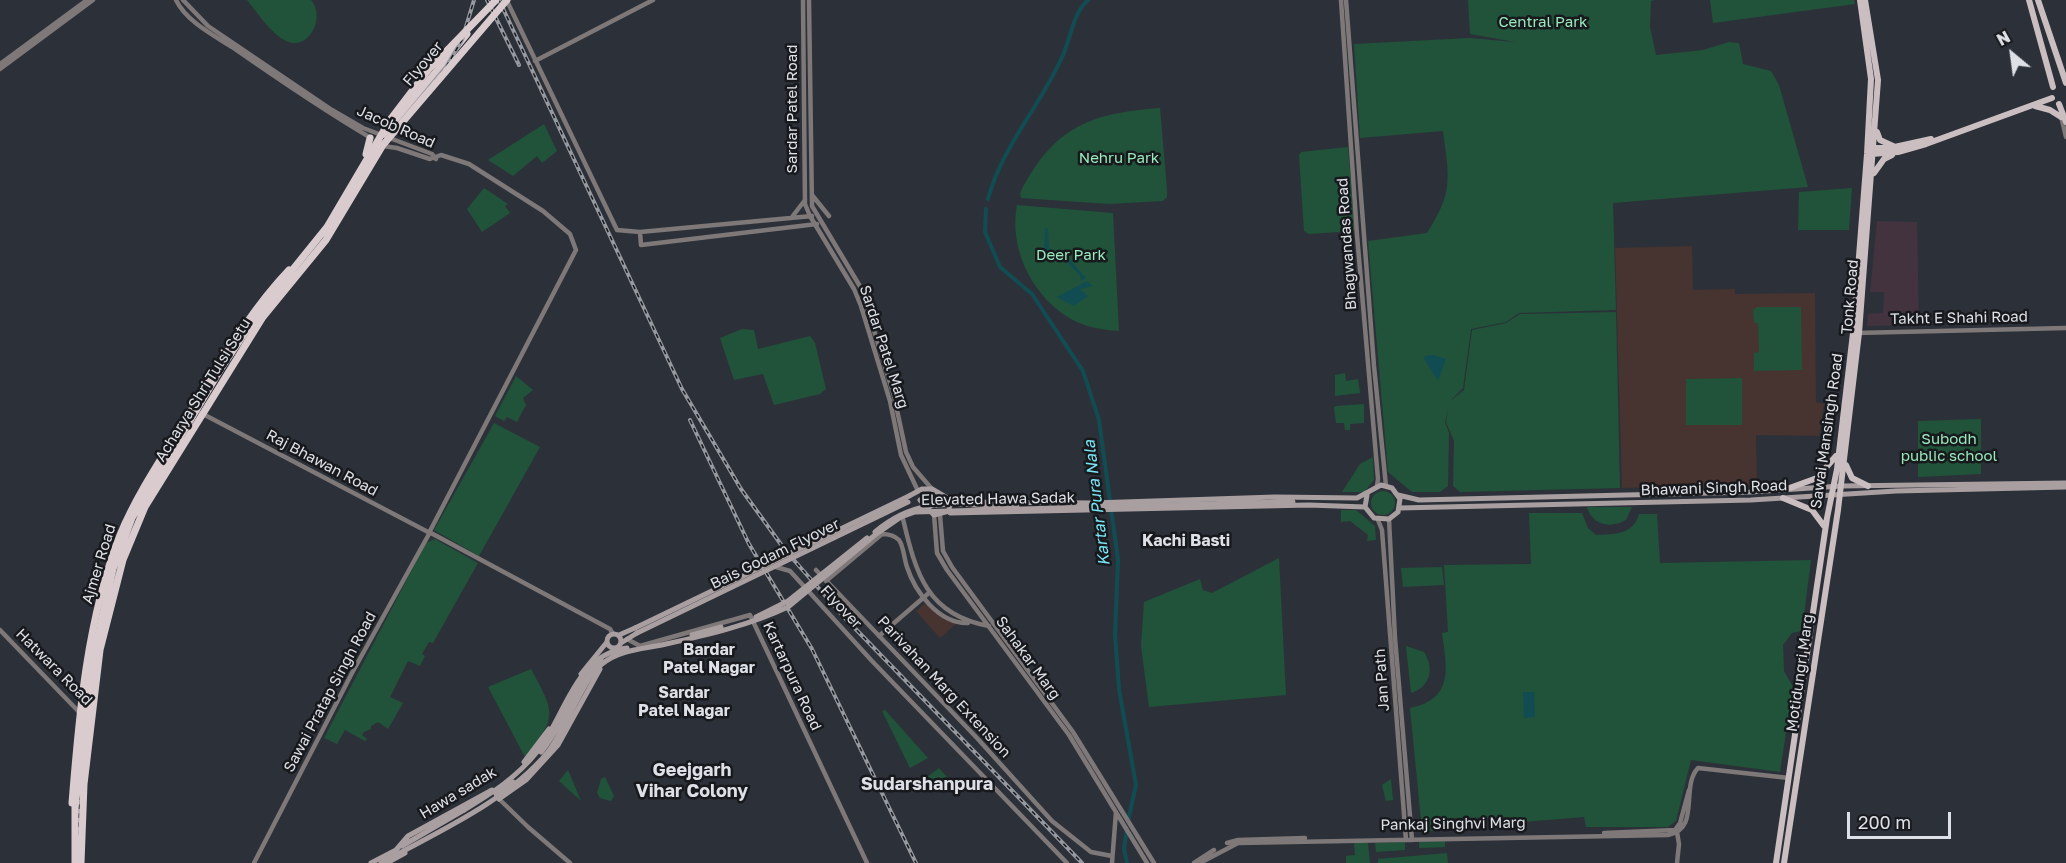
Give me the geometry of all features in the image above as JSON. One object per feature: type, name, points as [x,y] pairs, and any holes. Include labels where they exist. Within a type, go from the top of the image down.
[{"type":"highway","name":"Acharya Shri Tulsi Setu","points":[[74,863],[75,807],[92,663],[111,577],[132,518],[222,367],[260,310],[327,227],[390,120],[429,69],[470,24],[486,12],[496,0]]},
{"type":"highway","name":"Acharya Shri Tulsi Setu","points":[[82,863],[84,784],[100,650],[123,560],[145,507],[263,317],[326,240],[383,145],[506,0]]},
{"type":"highway","name":"Flyover","points":[[386,136],[486,12]]},
{"type":"highway","name":"Flyover","points":[[412,102],[491,19]]},
{"type":"highway","name":"Ajmer Road","points":[[82,863],[84,804],[102,649],[129,547],[149,505],[265,318],[333,234],[386,136]]},
{"type":"highway","points":[[366,154],[370,138]]},
{"type":"highway","name":"Ajmer Road","points":[[74,863],[72,806],[82,715],[97,617],[120,536],[193,408],[246,323],[314,242],[366,154],[380,145]]},
{"type":"highway","points":[[286,273],[295,283]]},
{"type":"main road","name":"Sawai Mansingh Road","points":[[1837,486],[1856,333],[1870,151],[1870,71],[1860,0]]},
{"type":"main road","points":[[1864,0],[1878,80],[1875,126],[1870,151],[1872,181]]},
{"type":"main road","points":[[2029,0],[2053,87],[2052,98]]},
{"type":"main road","points":[[2038,0],[2066,83],[2058,83],[2053,87]]},
{"type":"main road","points":[[1870,151],[1897,150],[1934,140],[2052,98],[2063,103],[2063,117],[2050,110],[2034,106]]},
{"type":"main road","points":[[1875,126],[1880,140],[1897,150]]},
{"type":"main road","points":[[1872,181],[1877,166],[1897,150]]},
{"type":"main road","name":"Tonk Road","points":[[1856,333],[1872,181]]},
{"type":"main road","points":[[1843,444],[1847,472],[1855,481],[1868,486]]},
{"type":"main road","points":[[1784,490],[1821,475],[1834,461],[1843,444]]},
{"type":"main road","name":"Bhawani Singh Road","points":[[1398,495],[1419,500],[1784,490],[1837,486],[2066,485]]},
{"type":"main road","name":"Bhawani Singh Road","points":[[1399,508],[1783,498],[2066,485]]},
{"type":"main road","points":[[1365,507],[1308,505],[1103,512],[937,514],[920,500],[918,491],[932,489],[949,499],[1093,503],[1357,498],[1367,495],[1377,486],[1386,486],[1398,495],[1399,508],[1389,519],[1378,520],[1370,515],[1365,507],[1367,495]]},
{"type":"main road","name":"Motidungri Marg","points":[[1784,863],[1837,486]]},
{"type":"main road","name":"Bais Godam Flyover","points":[[614,633],[636,630],[776,567],[908,499],[918,491]]},
{"type":"main road","name":"Sawai Mansingh Road","points":[[1776,863],[1825,536],[1836,494]]},
{"type":"main road","points":[[1783,498],[1812,510],[1823,522],[1825,536]]},
{"type":"main road","name":"Bais Godam Flyover","points":[[619,646],[630,641],[636,630],[908,499],[920,500]]},
{"type":"main road","points":[[937,514],[950,508],[949,499]]},
{"type":"main road","name":"Elevated Hawa Sadak","points":[[381,863],[500,795],[524,778],[565,728],[594,671],[601,664],[625,652],[700,636],[770,616],[788,607],[875,535],[901,517],[915,512],[1237,503],[1305,502],[1308,505]]},
{"type":"main road","name":"Elevated Hawa Sadak","points":[[396,849],[491,794],[529,762],[556,726],[589,665],[600,656],[624,648],[663,643],[768,612],[788,602],[886,523],[914,508],[944,504],[1019,507],[1079,506],[1093,503]]},
{"type":"main road","points":[[607,642],[611,647],[619,646],[614,633]]},
{"type":"main road","name":"Hawa sadak","points":[[387,863],[496,794],[531,754],[587,665],[614,633]]},
{"type":"main road","name":"Hawa sadak","points":[[371,863],[396,849],[408,836],[520,785],[550,754],[572,722],[598,670],[614,658],[619,646]]},
{"type":"main road","points":[[496,794],[513,782],[546,747],[592,668],[608,656],[625,652]]},
{"type":"main road","points":[[570,693],[583,699]]},
{"type":"street","points":[[0,66],[87,0]]},
{"type":"street","points":[[0,66],[93,0]]},
{"type":"street","name":"Jacob Road","points":[[176,0],[182,10],[206,30],[335,118],[380,145],[436,159]]},
{"type":"street","name":"Jacob Road","points":[[183,0],[208,26],[273,71],[363,128],[432,154],[436,159]]},
{"type":"street","points":[[506,0],[620,232],[818,215]]},
{"type":"street","points":[[535,61],[653,0]]},
{"type":"street","name":"Sardar Patel Road","points":[[803,0],[811,193],[813,207],[823,222]]},
{"type":"street","name":"Sardar Patel Road","points":[[809,0],[805,199],[810,216]]},
{"type":"street","name":"Bhagwandas Road","points":[[1341,0],[1377,486]]},
{"type":"street","name":"Bhagwandas Road","points":[[1346,0],[1376,389],[1386,486]]},
{"type":"street","points":[[2063,117],[2066,137]]},
{"type":"street","name":"Sawai Pratap Singh Road","points":[[254,863],[576,250],[570,234],[516,192],[469,164],[441,155],[436,159]]},
{"type":"street","points":[[811,193],[829,216]]},
{"type":"street","points":[[787,219],[795,216],[805,199]]},
{"type":"street","name":"Sardar Patel Marg","points":[[810,216],[854,289],[861,306],[890,401],[901,455],[918,491]]},
{"type":"street","points":[[640,232],[641,245],[816,225],[823,222]]},
{"type":"street","name":"Sardar Patel Marg","points":[[823,222],[861,288],[894,396],[906,452],[912,467],[932,489]]},
{"type":"street","name":"Takht E Shahi Road","points":[[1856,333],[2066,328]]},
{"type":"street","name":"Raj Bhawan Road","points":[[193,408],[614,633]]},
{"type":"street","points":[[826,581],[903,519],[937,514]]},
{"type":"street","name":"Sahakar Marg","points":[[937,514],[937,553],[1022,676],[1069,735],[1148,863]]},
{"type":"street","name":"Sahakar Marg","points":[[937,514],[943,551],[952,567],[1062,715],[1154,863]]},
{"type":"street","points":[[903,519],[919,576],[947,610],[970,623]]},
{"type":"street","name":"Jan Path","points":[[1389,519],[1409,838]]},
{"type":"street","name":"Jan Path","points":[[1378,520],[1382,530],[1409,838]]},
{"type":"street","points":[[882,534],[899,540],[910,573],[924,597],[945,617],[960,623],[989,626]]},
{"type":"street","points":[[899,540],[907,537]]},
{"type":"street","points":[[776,567],[790,571],[789,560]]},
{"type":"street","name":"Parivahan Marg Extension","points":[[816,570],[1052,821],[1091,852],[1112,856]]},
{"type":"street","name":"Flyover","points":[[790,571],[865,654],[1067,863]]},
{"type":"street","points":[[879,636],[930,592]]},
{"type":"street","name":"Kartarpura Road","points":[[630,641],[637,646],[660,642],[750,615],[867,863]]},
{"type":"street","name":"Hatwara Road","points":[[0,630],[82,715],[93,719]]},
{"type":"street","points":[[1677,863],[1679,844],[1676,831],[1695,770],[1701,768],[1789,778]]},
{"type":"street","points":[[496,794],[570,863]]},
{"type":"street","points":[[1112,863],[1116,812],[1121,809]]},
{"type":"street","name":"Pankaj Singhvi Marg","points":[[1200,863],[1238,843],[1625,835],[1676,831]]},
{"type":"street","name":"Pankaj Singhvi Marg","points":[[1194,863],[1238,840],[1339,840]]},
{"type":"shaded area","points":[[1877,221],[1917,222],[1919,325],[1867,326],[1868,314],[1883,313],[1884,292],[1870,292]]},
{"type":"shaded area","points":[[1692,246],[1693,290],[1735,289],[1735,294],[1815,293],[1816,402],[1824,404],[1819,436],[1756,435],[1757,485],[1622,488],[1615,248]]},
{"type":"shaded area","points":[[927,602],[957,623],[940,638],[916,611]]},
{"type":"green space","points":[[247,0],[311,0],[317,15],[313,31],[302,42],[286,41],[270,28]]},
{"type":"green space","name":"Central Park","points":[[1468,0],[1655,0],[1651,1],[1650,27],[1656,55],[1703,50],[1729,42],[1739,43],[1743,64],[1771,71],[1779,85],[1808,187],[1613,203],[1616,310],[1519,313],[1506,322],[1471,329],[1463,388],[1450,401],[1464,390],[1472,330],[1506,323],[1520,314],[1616,312],[1620,488],[1460,492],[1453,486],[1454,441],[1446,422],[1448,409],[1445,422],[1449,433],[1448,486],[1440,492],[1412,492],[1388,472],[1368,241],[1427,233],[1446,195],[1448,173],[1443,131],[1360,138],[1354,44],[1470,38],[1515,42],[1470,34]]},
{"type":"green space","points":[[1710,0],[1854,0],[1855,4],[1713,23]]},
{"type":"green space","name":"Nehru Park","points":[[1160,108],[1167,189],[1167,197],[1163,201],[1109,204],[1021,198],[1020,193],[1046,153],[1076,128],[1113,114]]},
{"type":"green space","points":[[544,124],[557,151],[542,163],[537,156],[513,176],[488,160]]},
{"type":"green space","points":[[1348,147],[1355,231],[1309,234],[1304,231],[1299,155],[1301,152]]},
{"type":"green space","points":[[484,188],[508,204],[505,206],[510,213],[482,232],[467,209]]},
{"type":"green space","points":[[1852,188],[1849,230],[1798,230],[1799,192]]},
{"type":"green space","name":"Deer Park","points":[[1017,205],[1113,213],[1119,331],[1091,327],[1078,322],[1053,306],[1042,294],[1025,267],[1019,252],[1015,221]]},
{"type":"green space","points":[[1757,307],[1801,307],[1802,370],[1754,371],[1754,353],[1759,352],[1758,324],[1754,322],[1753,310]]},
{"type":"green space","points":[[742,329],[754,330],[758,349],[810,336],[815,343],[826,389],[820,394],[774,405],[763,374],[734,380],[720,338]]},
{"type":"green space","points":[[1345,373],[1346,381],[1358,379],[1360,393],[1335,396],[1335,375]]},
{"type":"green space","points":[[516,376],[533,390],[523,398],[526,405],[517,422],[507,417],[504,421],[495,416]]},
{"type":"green space","points":[[1742,378],[1742,425],[1686,425],[1686,379]]},
{"type":"green space","points":[[1364,404],[1364,423],[1350,424],[1350,430],[1345,430],[1344,423],[1336,423],[1334,407]]},
{"type":"green space","name":"Subodh public school","points":[[1981,419],[1981,474],[1918,477],[1918,421]]},
{"type":"green space","points":[[494,423],[540,447],[479,556],[434,530]]},
{"type":"green space","points":[[1373,457],[1374,480],[1364,492],[1342,492],[1360,464]]},
{"type":"green space","points":[[1383,491],[1392,494],[1395,503],[1392,512],[1383,515],[1374,512],[1371,503],[1374,494]]},
{"type":"green space","points":[[1587,507],[1632,507],[1626,520],[1608,525],[1593,518]]},
{"type":"green space","points":[[1341,510],[1356,510],[1375,526],[1376,540],[1367,541],[1368,535],[1350,521],[1341,522]]},
{"type":"green space","points":[[1529,513],[1582,513],[1588,528],[1596,535],[1628,530],[1639,514],[1657,514],[1660,563],[1811,560],[1802,631],[1792,633],[1783,645],[1784,671],[1793,687],[1780,772],[1691,760],[1676,821],[1668,827],[1586,827],[1584,817],[1511,823],[1510,817],[1451,818],[1451,830],[1422,831],[1410,708],[1434,698],[1441,690],[1444,681],[1446,670],[1442,633],[1448,632],[1444,565],[1531,564]]},
{"type":"green space","points":[[435,539],[478,563],[433,643],[429,642],[422,654],[425,656],[420,666],[408,661],[390,697],[403,703],[388,729],[378,722],[364,732],[362,735],[367,739],[365,741],[345,730],[337,744],[324,738],[426,543]]},
{"type":"green space","points":[[1279,558],[1286,695],[1149,707],[1141,646],[1144,602],[1200,579],[1203,590],[1212,593]]},
{"type":"green space","points":[[1442,567],[1444,585],[1403,587],[1401,568]]},
{"type":"green space","points":[[1406,646],[1424,652],[1430,671],[1423,686],[1411,693]]},
{"type":"green space","points":[[531,669],[545,696],[549,714],[543,733],[525,757],[488,687]]},
{"type":"green space","points":[[885,710],[928,758],[910,768],[882,711]]},
{"type":"green space","points":[[939,768],[947,777],[929,792],[922,781]]},
{"type":"green space","points":[[568,770],[581,801],[559,781]]},
{"type":"green space","points":[[605,777],[614,796],[611,801],[600,798],[597,793],[601,779]]},
{"type":"green space","points":[[1391,779],[1393,800],[1386,801],[1382,785]]},
{"type":"green space","points":[[1445,841],[1445,847],[1419,848],[1419,842]]},
{"type":"green space","points":[[1405,842],[1405,850],[1376,852],[1375,843]]},
{"type":"green space","points":[[1354,843],[1368,843],[1370,863],[1346,863],[1346,856],[1355,855]]},
{"type":"green space","points":[[1447,853],[1448,863],[1378,863],[1378,859]]},
{"type":"water","points":[[1045,228],[1048,228],[1049,253],[1064,253],[1086,278],[1081,281],[1080,276],[1062,256],[1044,257]]},
{"type":"water","points":[[1087,281],[1093,286],[1080,289],[1088,296],[1074,306],[1057,297]]},
{"type":"water","points":[[1433,355],[1446,359],[1438,381],[1424,359],[1425,356]]},
{"type":"water","points":[[1523,692],[1534,692],[1535,717],[1524,718]]},
{"type":"waterway","points":[[988,199],[994,180],[1012,143],[1054,73],[1066,48],[1076,18],[1088,0]]},
{"type":"waterway","name":"Kartar Pura Nala","points":[[986,209],[985,232],[1000,267],[1032,294],[1083,371],[1099,420],[1118,560],[1115,635],[1119,689],[1136,785],[1128,821]]},
{"type":"waterway","name":"Kartar Pura Nala","points":[[1127,828],[1124,849],[1127,863]]},
{"type":"railway","points":[[79,863],[78,834],[81,791],[104,625],[120,565],[144,507],[257,323],[325,239],[383,143],[446,67],[462,40],[474,0]]},
{"type":"railway","points":[[487,0],[519,65]]},
{"type":"railway","points":[[499,0],[682,389],[741,489],[785,550],[844,617],[1082,863]]},
{"type":"railway","points":[[690,420],[749,544],[812,649],[916,863]]},
{"type":"district","name":"Kachi Basti","points":[[1186,541]]},
{"type":"district","name":"Bardar Patel Nagar","points":[[709,659]]},
{"type":"district","name":"Sardar Patel Nagar","points":[[684,702]]},
{"type":"district","name":"Geejgarh Vihar Colony","points":[[692,780]]},
{"type":"district","name":"Sudarshanpura","points":[[927,784]]}]
